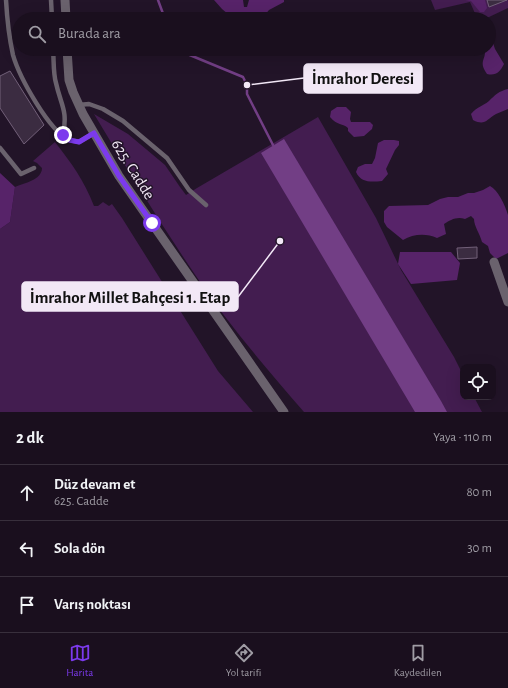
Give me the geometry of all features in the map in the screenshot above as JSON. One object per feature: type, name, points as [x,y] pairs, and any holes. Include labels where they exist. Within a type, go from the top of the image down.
[{"type":"street","points":[[65,0],[66,12]]},
{"type":"street","name":"625. Cadde","points":[[67,56],[69,80],[72,92],[126,188],[284,412]]},
{"type":"street","points":[[494,262],[508,302]]},
{"type":"lane","points":[[6,0],[8,29],[12,47]]},
{"type":"lane","points":[[52,0],[52,12]]},
{"type":"lane","points":[[14,56],[23,79],[42,111],[57,131],[69,140],[79,142],[94,133]]},
{"type":"lane","points":[[53,56],[55,82],[64,109],[66,121],[63,135]]},
{"type":"lane","points":[[78,105],[89,104],[123,121],[167,158],[189,190],[206,204]]},
{"type":"lane","points":[[0,148],[21,174],[34,168]]},
{"type":"shaded area","points":[[214,0],[243,0],[244,7],[247,7],[249,0],[284,0],[284,2],[267,12],[226,12]]},
{"type":"shaded area","points":[[431,0],[508,0],[508,8],[496,14],[496,12],[474,12],[470,2],[435,10]]},
{"type":"shaded area","points":[[465,0],[485,0],[487,8],[484,12],[480,12],[471,1]]},
{"type":"shaded area","points":[[496,51],[504,64],[495,74],[487,74],[484,70],[484,56],[496,56]]},
{"type":"shaded area","points":[[508,89],[508,109],[483,122],[473,120],[471,114],[474,111],[487,103],[497,94]]},
{"type":"shaded area","points":[[337,107],[346,107],[351,112],[351,122],[370,122],[373,125],[372,129],[364,136],[354,137],[348,131],[348,128],[335,122],[330,117],[331,111]]},
{"type":"shaded area","points":[[94,114],[128,134],[165,165],[186,195],[318,117],[376,218],[401,270],[454,357],[460,369],[460,400],[476,400],[482,412],[304,412],[248,346],[208,294],[131,175]]},
{"type":"shaded area","points":[[284,139],[447,412],[415,412],[261,153]]},
{"type":"shaded area","points":[[384,140],[399,141],[399,145],[386,169],[388,174],[382,181],[364,180],[358,176],[356,172],[358,167],[365,164],[372,164],[375,158],[378,143]]},
{"type":"shaded area","points":[[55,142],[77,172],[94,206],[98,206],[103,202],[109,206],[112,204],[218,371],[253,412],[0,412],[0,229],[10,222],[15,187],[36,178],[39,175],[42,168],[33,161]]},
{"type":"shaded area","points":[[0,173],[15,187],[10,222],[0,229]]},
{"type":"shaded area","points":[[490,186],[501,198],[508,215],[508,253],[496,259],[490,253],[488,246],[482,242],[474,219],[471,216],[465,219],[454,219],[444,224],[446,234],[437,238],[428,235],[420,235],[411,236],[403,240],[387,227],[384,222],[384,211],[389,206],[428,205],[440,199],[474,193]]},
{"type":"shaded area","points":[[400,252],[451,252],[460,263],[457,280],[411,284],[398,264]]},
{"type":"building","points":[[487,0],[507,0],[489,7]]},
{"type":"building","points":[[10,71],[44,125],[24,144],[0,108],[0,76]]},
{"type":"building","points":[[477,247],[477,258],[458,259],[457,248]]},
{"type":"waterway","points":[[158,0],[162,12]]},
{"type":"waterway","points":[[192,56],[243,77],[247,85],[247,94],[273,145]]},
{"type":"place","name":"İmrahor Deresi","points":[[247,85]]},
{"type":"place","name":"İmrahor Millet Bahçesi 1. Etap","points":[[280,241]]},
{"type":"route","points":[[63,135],[69,140],[79,142],[94,133],[126,188],[152,223]]}]
